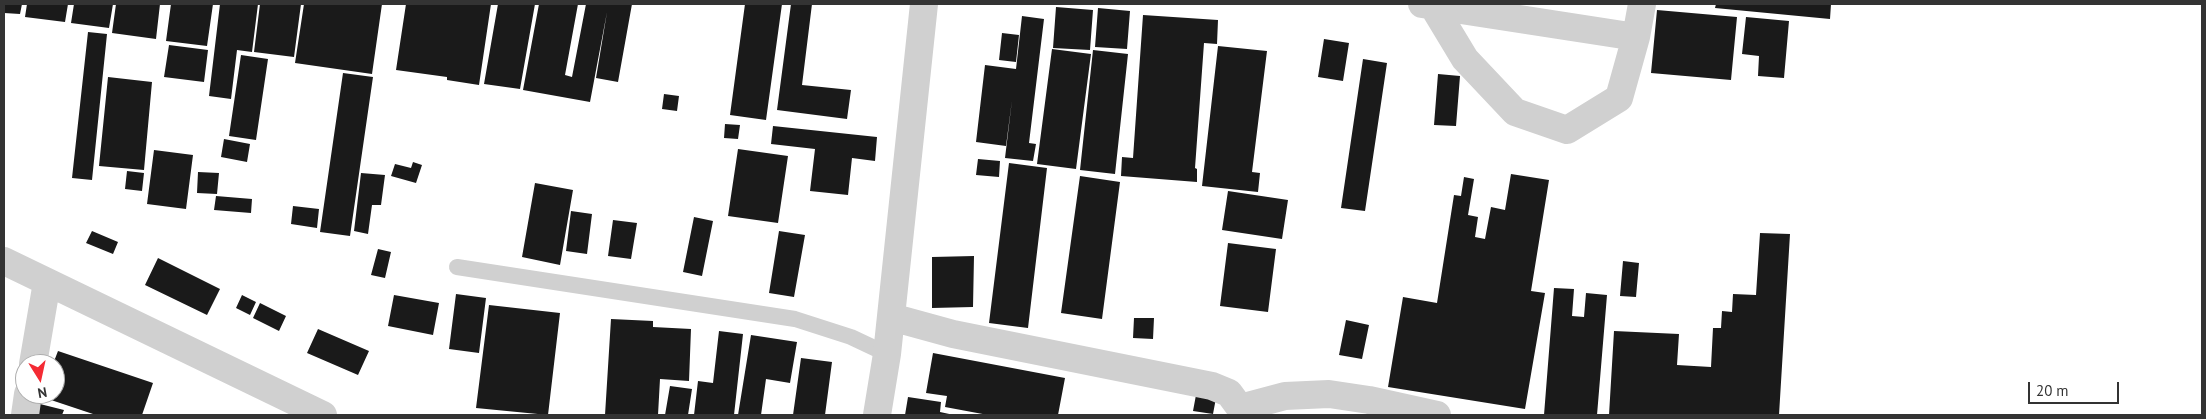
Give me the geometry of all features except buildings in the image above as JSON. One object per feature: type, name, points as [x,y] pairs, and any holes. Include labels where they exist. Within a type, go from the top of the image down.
[{"type":"street","points":[[876,415],[887,354],[924,4]]},
{"type":"street","points":[[1426,5],[1464,59],[1515,112],[1567,130],[1618,98],[1636,37],[1642,4]]},
{"type":"street","points":[[1426,5],[1636,37]]},
{"type":"street","points":[[4,261],[323,415]]},
{"type":"street","points":[[35,354],[47,282]]},
{"type":"street","points":[[890,317],[952,334],[1212,386],[1229,393],[1241,412],[1285,396],[1329,394],[1369,400],[1437,415]]},
{"type":"lane","points":[[457,267],[795,319],[851,337],[887,354]]}]
